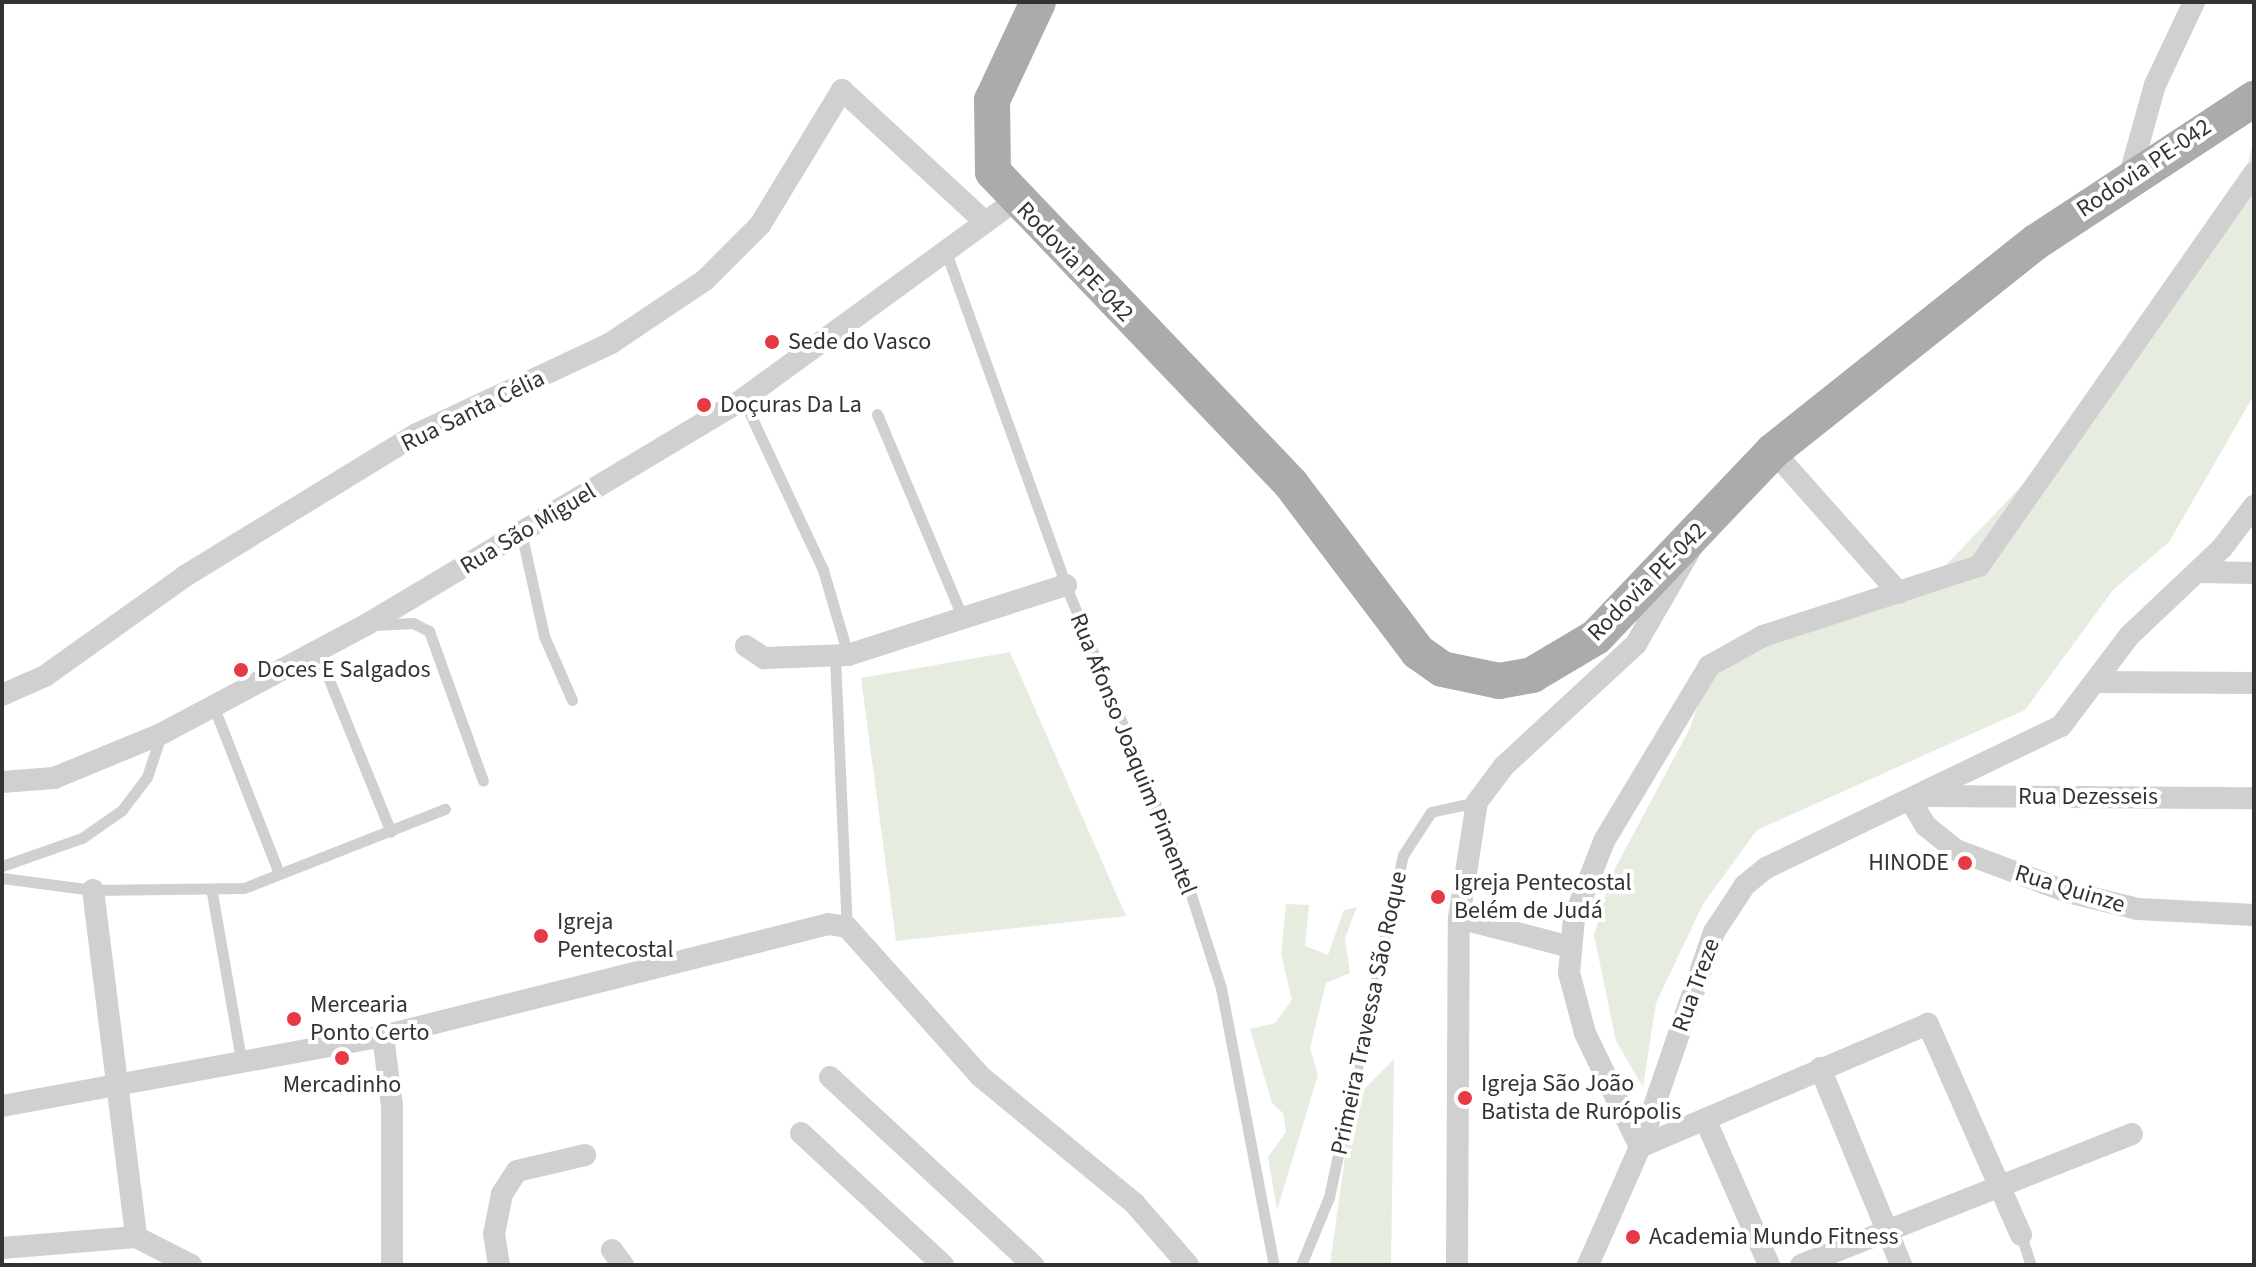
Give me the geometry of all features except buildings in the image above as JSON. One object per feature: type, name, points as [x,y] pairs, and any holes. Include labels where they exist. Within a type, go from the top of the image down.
[{"type":"main road","name":"Rodovia PE-042","points":[[1038,2],[1003,70],[987,140],[993,172],[1015,201],[1291,484],[1376,606],[1442,669],[1499,681],[1569,658],[1698,531],[1773,451],[2129,178],[2213,120],[2254,99]]},
{"type":"street","points":[[2129,178],[2155,85],[2194,2]]},
{"type":"street","name":"Rua Santa Célia","points":[[2,695],[45,676],[185,576],[417,434],[611,343],[705,280],[760,225],[842,90],[984,221]]},
{"type":"street","points":[[2213,120],[2254,120]]},
{"type":"street","points":[[2021,1235],[1928,1024],[1640,1147],[1585,1033],[1569,973],[1570,947],[1604,841],[1709,666],[1763,636],[1979,566],[2000,545],[2254,173]]},
{"type":"street","name":"Rua São Miguel","points":[[2,782],[54,778],[161,734],[366,625],[743,399],[947,255],[984,221],[1015,201]]},
{"type":"street","points":[[1773,451],[1899,593]]},
{"type":"street","name":"Rua Treze","points":[[1588,1265],[1640,1147],[1714,932],[1745,885],[1777,862],[1917,800],[2061,726],[2129,636],[2199,572],[2254,506]]},
{"type":"street","points":[[1457,1265],[1459,918],[1477,802],[1504,766],[1636,644],[1681,575],[1698,531]]},
{"type":"street","points":[[2199,572],[2254,573]]},
{"type":"street","points":[[746,646],[764,658],[842,656],[1066,585]]},
{"type":"street","points":[[2095,682],[2254,683]]},
{"type":"street","name":"Rua Dezesseis","points":[[1917,800],[2254,798]]},
{"type":"street","name":"Rua Quinze","points":[[1917,800],[1926,826],[1956,850],[2068,892],[2138,909],[2254,915]]},
{"type":"street","points":[[93,890],[136,1237]]},
{"type":"street","points":[[1459,918],[1570,947]]},
{"type":"street","points":[[2,1106],[119,1089],[383,1036],[828,924],[847,927],[980,1076],[1134,1203],[1188,1265]]},
{"type":"street","points":[[383,1036],[392,1106],[392,1265]]},
{"type":"street","points":[[1820,1068],[1901,1265]]},
{"type":"street","points":[[830,1077],[1033,1265]]},
{"type":"street","points":[[1705,1119],[1769,1265]]},
{"type":"street","points":[[801,1133],[943,1265]]},
{"type":"street","points":[[1801,1265],[2132,1134]]},
{"type":"street","points":[[499,1265],[497,1221],[517,1171],[585,1155]]},
{"type":"street","points":[[2,1248],[136,1237],[191,1265]]},
{"type":"lane","name":"Rua Afonso Joaquim Pimentel","points":[[947,255],[1066,585],[1169,829],[1221,988],[1274,1265]]},
{"type":"lane","points":[[743,399],[823,570],[842,656],[847,927]]},
{"type":"lane","points":[[877,414],[963,619]]},
{"type":"lane","points":[[521,532],[544,636],[572,700]]},
{"type":"lane","points":[[366,625],[413,623],[429,631],[483,781]]},
{"type":"lane","points":[[317,650],[391,832]]},
{"type":"lane","points":[[213,705],[279,873]]},
{"type":"lane","points":[[2,866],[82,838],[122,810],[147,777],[161,734]]},
{"type":"lane","name":"Primeira Travessa São Roque","points":[[1301,1265],[1329,1197],[1403,855],[1431,812],[1477,802]]},
{"type":"lane","points":[[2,878],[93,890],[212,893],[279,873],[445,809]]},
{"type":"lane","points":[[212,893],[242,1066]]},
{"type":"lane","points":[[2021,1235],[2031,1265]]},
{"type":"shaded area","points":[[2254,137],[2254,395],[2169,542],[2113,590],[2025,710],[1757,830],[1703,904],[1656,1003],[1643,1087],[1616,1041],[1594,935],[1611,876],[1689,730],[1714,663],[1927,585],[2114,389],[2247,168]]},
{"type":"shaded area","points":[[1010,652],[1126,916],[896,941],[861,678]]},
{"type":"shaded area","points":[[1286,904],[1309,905],[1305,946],[1328,955],[1344,910],[1357,907],[1345,938],[1350,973],[1326,983],[1310,1048],[1318,1075],[1277,1210],[1268,1157],[1286,1132],[1283,1113],[1272,1103],[1250,1029],[1275,1023],[1292,1000],[1281,954]]},
{"type":"shaded area","points":[[1394,1059],[1391,1265],[1330,1265],[1353,1100]]},
{"type":"place","name":"Sede do Vasco","points":[[772,342]]},
{"type":"place","name":"Doçuras Da La","points":[[704,405]]},
{"type":"place","name":"Doces E Salgados","points":[[241,670]]},
{"type":"place","name":"HINODE","points":[[1965,863]]},
{"type":"place","name":"Igreja Pentecostal Belém de Judá","points":[[1438,897]]},
{"type":"place","name":"Igreja Pentecostal","points":[[541,936]]},
{"type":"place","name":"Mercearia Ponto Certo","points":[[294,1019]]},
{"type":"place","name":"Mercadinho","points":[[342,1058]]},
{"type":"place","name":"Igreja São João Batista de Rurópolis","points":[[1465,1098]]},
{"type":"place","name":"Academia Mundo Fitness","points":[[1633,1237]]}]
